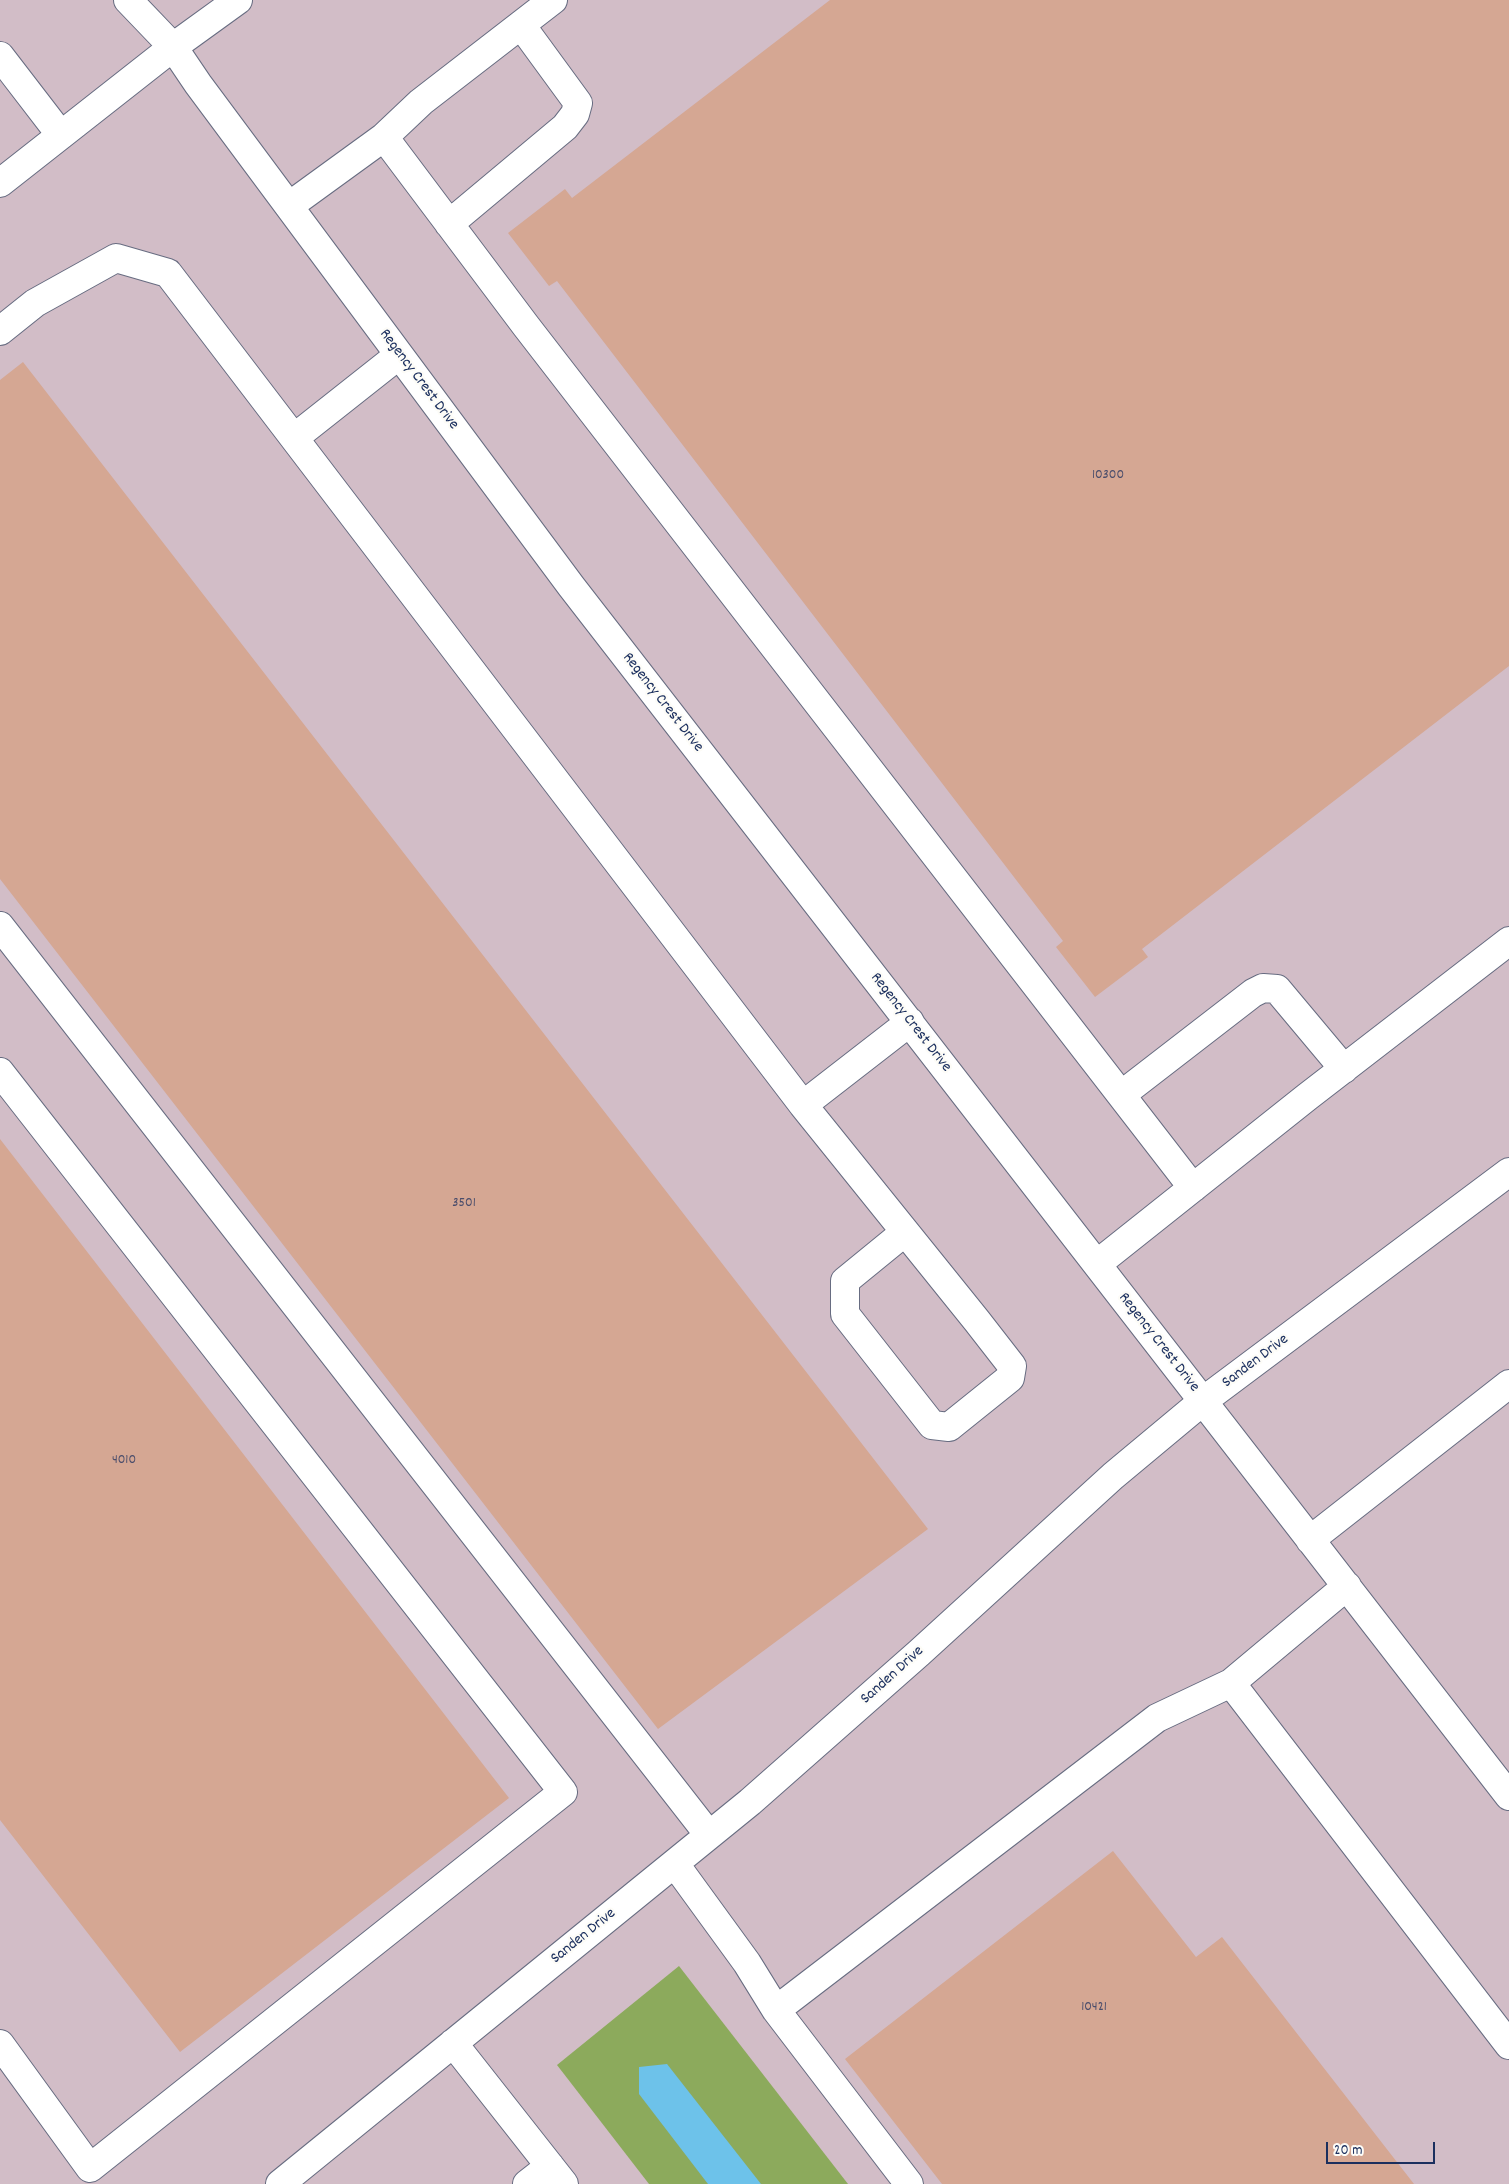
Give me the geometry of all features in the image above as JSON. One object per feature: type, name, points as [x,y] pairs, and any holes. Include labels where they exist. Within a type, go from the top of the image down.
[{"type":"street","name":"Regency Crest Drive","points":[[128,0],[173,47],[288,206],[572,586],[1509,1796]]},
{"type":"street","points":[[0,182],[173,47],[238,0]]},
{"type":"street","points":[[288,206],[384,137],[421,102],[553,0]]},
{"type":"street","points":[[448,224],[565,127],[574,114],[578,103],[521,25]]},
{"type":"street","points":[[0,56],[60,134]]},
{"type":"street","points":[[384,137],[448,224],[1193,1188]]},
{"type":"street","points":[[0,331],[36,302],[116,258],[168,273],[803,1105],[905,1232],[1012,1366],[1010,1378],[949,1427],[932,1425],[845,1314],[845,1281],[905,1232]]},
{"type":"street","points":[[294,438],[399,355]]},
{"type":"street","points":[[0,926],[709,1835]]},
{"type":"street","points":[[1096,1264],[1509,941]]},
{"type":"street","points":[[1121,1095],[1253,993],[1263,988],[1277,989],[1344,1069]]},
{"type":"street","points":[[803,1105],[910,1022]]},
{"type":"street","points":[[0,1072],[563,1792],[90,2168],[0,2044]]},
{"type":"street","name":"Sanden Drive","points":[[280,2184],[750,1802],[904,1666],[1113,1476],[1203,1402],[1509,1172]]},
{"type":"street","points":[[1310,1540],[1509,1384]]},
{"type":"street","points":[[776,2010],[1157,1718],[1231,1683],[1347,1586]]},
{"type":"street","points":[[1231,1683],[1505,2032]]},
{"type":"street","points":[[675,1864],[746,1963],[776,2010],[909,2184]]},
{"type":"street","points":[[453,2043],[557,2175],[527,2184]]},
{"type":"shaded area","points":[[0,0],[1509,0],[1509,2184],[0,2184]]},
{"type":"green space","points":[[679,1966],[848,2184],[649,2184],[557,2065]]},
{"type":"water","points":[[667,2064],[761,2184],[708,2184],[639,2094],[639,2067]]},
{"type":"building","points":[[830,0],[1509,0],[1509,666],[1142,949],[1148,957],[1095,997],[1056,947],[1063,941],[557,281],[549,286],[508,233],[565,189],[572,198]]},
{"type":"building","points":[[23,362],[928,1529],[658,1729],[0,879],[0,380]]},
{"type":"building","points":[[0,1139],[509,1798],[180,2052],[0,1820]]},
{"type":"building","points":[[1113,1851],[1196,1957],[1222,1937],[1414,2184],[942,2184],[845,2059]]}]
